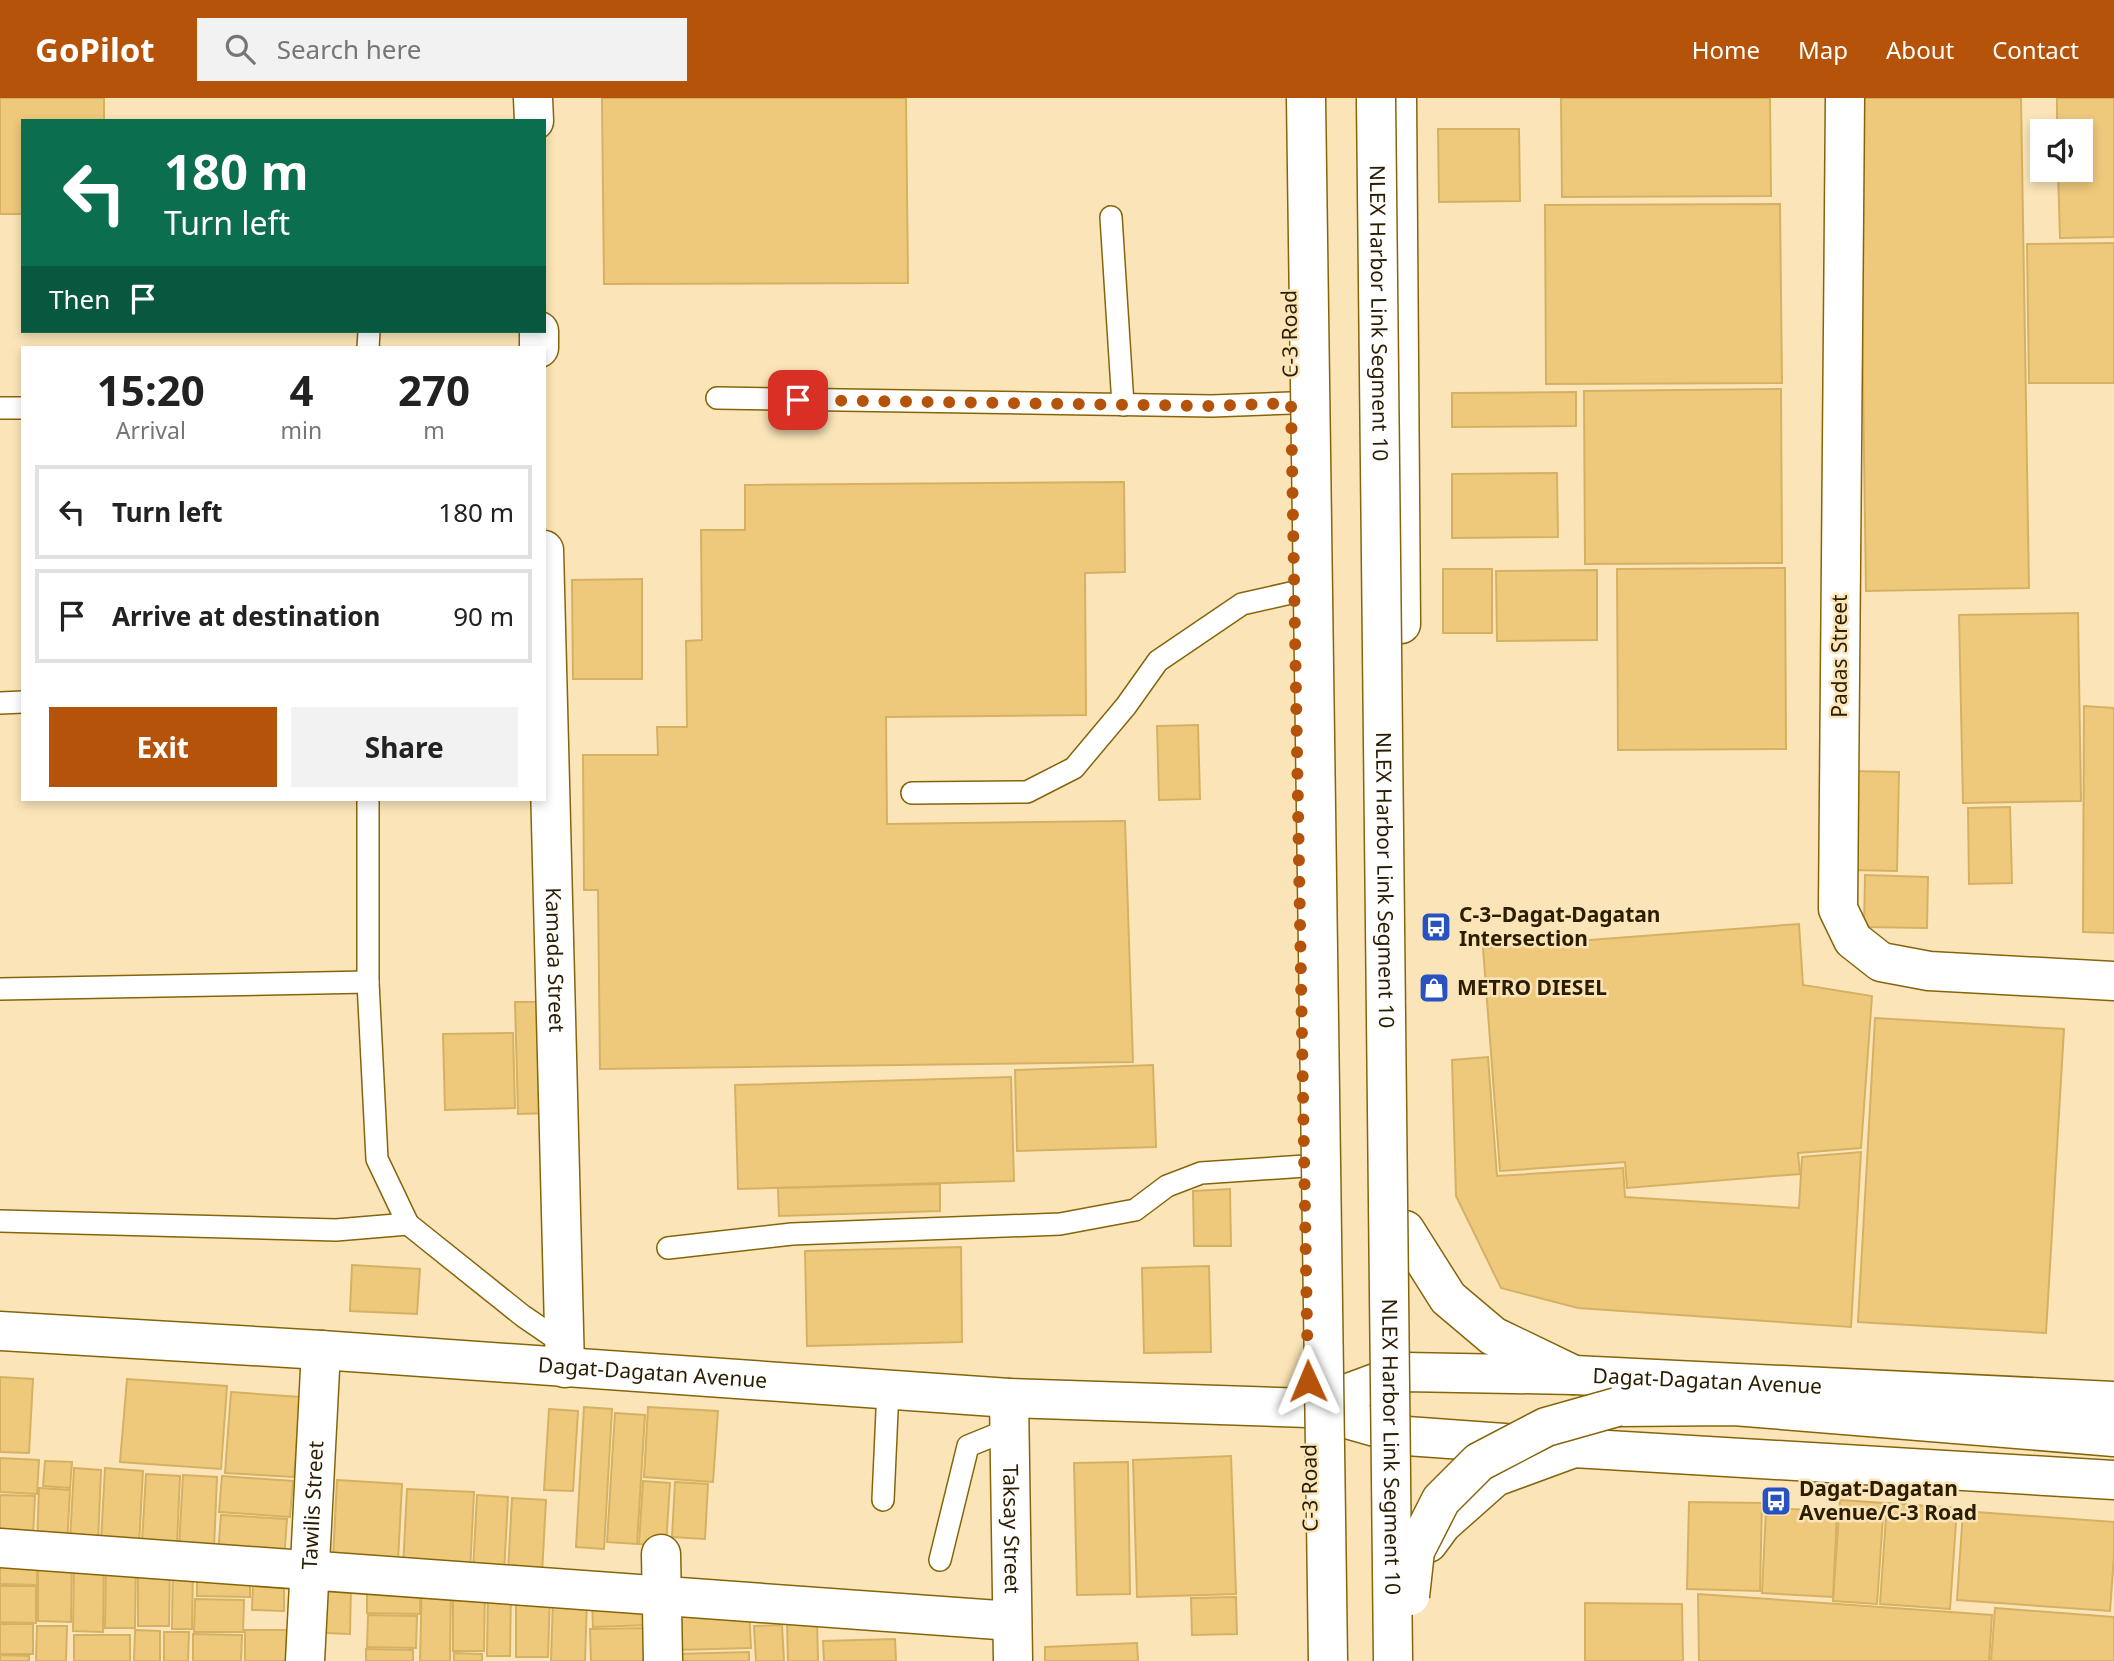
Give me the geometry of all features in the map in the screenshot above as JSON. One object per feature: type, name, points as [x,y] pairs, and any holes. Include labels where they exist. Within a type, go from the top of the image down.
[{"type":"main road","points":[[533,98],[534,119]]},
{"type":"main road","name":"C-3 Road","points":[[1287,98],[1313,1661]]},
{"type":"main road","points":[[1306,98],[1328,1661]]},
{"type":"main road","name":"NLEX Harbor Link Segment 10","points":[[1376,98],[1393,1661]]},
{"type":"main road","points":[[1397,98],[1407,1436],[1404,1661]]},
{"type":"main road","name":"Padas Street","points":[[1845,98],[1838,909],[1853,940],[1881,962],[1929,971],[2114,981]]},
{"type":"main road","name":"Kamada Street","points":[[546,627],[565,1356]]},
{"type":"main road","points":[[1405,1230],[1448,1298],[1493,1336],[1574,1375]]},
{"type":"main road","name":"Dagat-Dagatan Avenue","points":[[0,1331],[321,1350],[565,1356],[888,1390],[1009,1414],[1308,1408],[1407,1436],[2114,1480]]},
{"type":"main road","name":"Tawilis Street","points":[[305,1661],[321,1350]]},
{"type":"main road","name":"Dagat-Dagatan Avenue","points":[[1308,1408],[1405,1372],[1574,1375],[2114,1401]]},
{"type":"main road","points":[[1404,1661],[1415,1551],[1441,1500],[1479,1462],[1546,1427],[1617,1407],[1734,1406],[2114,1437]]},
{"type":"main road","name":"Taksay Street","points":[[1009,1414],[1013,1661]]},
{"type":"main road","points":[[1406,1572],[1442,1524],[1495,1477],[1574,1448]]},
{"type":"main road","points":[[0,1548],[1012,1621]]},
{"type":"main road","points":[[661,1554],[663,1661]]},
{"type":"lane","points":[[1111,217],[1123,405]]},
{"type":"lane","points":[[717,398],[1212,406],[1291,403]]},
{"type":"lane","points":[[0,408],[21,408]]},
{"type":"lane","points":[[912,793],[1027,792],[1074,768],[1126,706],[1158,662],[1242,604],[1295,592]]},
{"type":"lane","points":[[0,703],[21,702]]},
{"type":"lane","points":[[368,801],[368,982],[377,1159],[408,1224],[523,1316],[565,1356]]},
{"type":"lane","points":[[0,989],[368,982]]},
{"type":"lane","points":[[668,1248],[792,1234],[1060,1224],[1135,1210],[1167,1186],[1201,1173],[1305,1166]]},
{"type":"lane","points":[[0,1222],[336,1230],[408,1224]]},
{"type":"lane","points":[[883,1500],[888,1390]]},
{"type":"lane","points":[[940,1560],[968,1446],[1009,1414]]},
{"type":"building","points":[[0,98],[104,98],[104,119],[21,119],[21,214],[0,214]]},
{"type":"building","points":[[602,98],[906,98],[908,283],[604,284]]},
{"type":"building","points":[[1561,98],[1770,98],[1771,196],[1562,197]]},
{"type":"building","points":[[1859,98],[2021,98],[2029,588],[1866,591]]},
{"type":"building","points":[[2057,98],[2114,98],[2114,237],[2060,238],[2058,182],[2093,182],[2093,119],[2057,119]]},
{"type":"building","points":[[1438,129],[1519,129],[1520,201],[1439,202]]},
{"type":"building","points":[[1780,204],[1782,383],[1546,384],[1545,205]]},
{"type":"building","points":[[2114,243],[2114,383],[2029,383],[2027,244]]},
{"type":"building","points":[[1781,389],[1782,563],[1585,564],[1584,391]]},
{"type":"building","points":[[1576,392],[1576,426],[1452,427],[1452,393]]},
{"type":"building","points":[[1557,473],[1558,537],[1452,538],[1452,474]]},
{"type":"building","points":[[1124,482],[1125,572],[1085,573],[1086,715],[886,717],[887,824],[1125,821],[1133,1062],[600,1069],[598,890],[584,890],[583,755],[658,755],[657,727],[687,727],[686,641],[702,640],[701,530],[745,530],[745,485]]},
{"type":"building","points":[[1785,568],[1786,749],[1618,750],[1617,569]]},
{"type":"building","points":[[1443,569],[1492,569],[1492,633],[1443,633]]},
{"type":"building","points":[[1597,570],[1597,640],[1497,641],[1496,571]]},
{"type":"building","points":[[642,579],[642,679],[573,679],[572,580]]},
{"type":"building","points":[[2078,613],[2081,801],[1963,803],[1959,615]]},
{"type":"building","points":[[2084,706],[2114,708],[2114,933],[2083,932]]},
{"type":"building","points":[[1198,725],[1200,799],[1159,800],[1157,726]]},
{"type":"building","points":[[1851,771],[1899,772],[1897,871],[1849,870]]},
{"type":"building","points":[[2010,807],[2012,883],[1969,884],[1968,808]]},
{"type":"building","points":[[1865,875],[1928,877],[1927,928],[1864,927]]},
{"type":"building","points":[[1799,924],[1803,985],[1872,996],[1861,1148],[1798,1153],[1800,1174],[1627,1188],[1625,1162],[1500,1171],[1483,948]]},
{"type":"building","points":[[515,1002],[551,1002],[553,1113],[518,1114]]},
{"type":"building","points":[[1875,1018],[2064,1029],[2046,1333],[1858,1322]]},
{"type":"building","points":[[513,1033],[515,1108],[445,1110],[443,1034]]},
{"type":"building","points":[[1488,1057],[1497,1176],[1623,1168],[1625,1197],[1799,1208],[1802,1157],[1861,1152],[1851,1327],[1578,1308],[1501,1288],[1456,1196],[1452,1060]]},
{"type":"building","points":[[1153,1065],[1156,1147],[1017,1151],[1015,1070]]},
{"type":"building","points":[[1011,1077],[1014,1181],[738,1189],[735,1085]]},
{"type":"building","points":[[940,1184],[940,1211],[779,1216],[778,1188]]},
{"type":"building","points":[[1230,1189],[1231,1246],[1194,1246],[1193,1191]]},
{"type":"building","points":[[961,1247],[962,1342],[807,1346],[805,1251]]},
{"type":"building","points":[[352,1265],[420,1269],[417,1314],[350,1311]]},
{"type":"building","points":[[1209,1266],[1211,1352],[1144,1353],[1142,1268]]},
{"type":"building","points":[[0,1377],[33,1379],[29,1453],[0,1452]]},
{"type":"building","points":[[127,1379],[227,1386],[221,1469],[120,1462]]},
{"type":"building","points":[[231,1392],[300,1397],[294,1477],[225,1473]]},
{"type":"building","points":[[584,1407],[612,1409],[604,1549],[576,1547]]},
{"type":"building","points":[[648,1407],[718,1411],[713,1482],[644,1477]]},
{"type":"building","points":[[549,1409],[578,1411],[573,1491],[544,1490]]},
{"type":"building","points":[[615,1413],[645,1415],[637,1544],[607,1542]]},
{"type":"building","points":[[1231,1456],[1236,1594],[1137,1597],[1133,1460]]},
{"type":"building","points":[[0,1458],[39,1460],[37,1494],[0,1492]]},
{"type":"building","points":[[45,1461],[72,1462],[70,1488],[43,1486]]},
{"type":"building","points":[[1128,1462],[1130,1594],[1077,1595],[1074,1463]]},
{"type":"building","points":[[74,1468],[101,1470],[98,1543],[70,1541]]},
{"type":"building","points":[[105,1468],[143,1471],[139,1544],[101,1542]]},
{"type":"building","points":[[146,1474],[180,1476],[177,1544],[142,1542]]},
{"type":"building","points":[[183,1475],[217,1477],[214,1549],[179,1547]]},
{"type":"building","points":[[222,1476],[293,1481],[290,1517],[219,1512]]},
{"type":"building","points":[[337,1480],[402,1484],[398,1562],[333,1558]]},
{"type":"building","points":[[643,1481],[670,1483],[666,1545],[639,1544]]},
{"type":"building","points":[[675,1482],[708,1484],[705,1539],[672,1537]]},
{"type":"building","points":[[39,1488],[70,1490],[67,1545],[37,1544]]},
{"type":"building","points":[[407,1489],[474,1492],[470,1572],[403,1568]]},
{"type":"building","points":[[0,1495],[35,1496],[33,1537],[0,1536]]},
{"type":"building","points":[[477,1495],[508,1497],[504,1573],[473,1571]]},
{"type":"building","points":[[512,1498],[546,1500],[542,1574],[508,1572]]},
{"type":"building","points":[[1840,1500],[1884,1503],[1877,1604],[1833,1601]]},
{"type":"building","points":[[1689,1502],[1762,1503],[1760,1591],[1687,1589]]},
{"type":"building","points":[[1887,1503],[1957,1508],[1950,1609],[1880,1604]]},
{"type":"building","points":[[1766,1508],[1837,1511],[1833,1597],[1762,1593]]},
{"type":"building","points":[[1963,1511],[2114,1522],[2110,1611],[1957,1600]]},
{"type":"building","points":[[221,1515],[287,1519],[284,1559],[218,1554]]},
{"type":"building","points":[[0,1558],[37,1558],[37,1585],[0,1584]]},
{"type":"building","points":[[38,1558],[72,1559],[71,1622],[38,1621]]},
{"type":"building","points":[[138,1560],[170,1560],[169,1626],[138,1626]]},
{"type":"building","points":[[74,1561],[104,1561],[103,1632],[73,1631]]},
{"type":"building","points":[[106,1561],[136,1562],[135,1628],[105,1628]]},
{"type":"building","points":[[173,1563],[193,1563],[192,1629],[172,1629]]},
{"type":"building","points":[[197,1568],[250,1569],[250,1597],[197,1596]]},
{"type":"building","points":[[253,1580],[284,1581],[284,1611],[252,1610]]},
{"type":"building","points":[[367,1580],[420,1581],[420,1614],[367,1613]]},
{"type":"building","points":[[422,1583],[451,1584],[450,1661],[420,1661]]},
{"type":"building","points":[[0,1586],[36,1586],[36,1623],[0,1622]]},
{"type":"building","points":[[326,1586],[351,1586],[350,1634],[326,1633]]},
{"type":"building","points":[[453,1588],[485,1588],[484,1651],[453,1651]]},
{"type":"building","points":[[488,1588],[511,1589],[510,1656],[487,1656]]},
{"type":"building","points":[[516,1592],[550,1593],[548,1657],[516,1657]]},
{"type":"building","points":[[1698,1594],[1992,1615],[1989,1661],[1699,1661]]},
{"type":"building","points":[[1236,1597],[1237,1634],[1192,1635],[1191,1598]]},
{"type":"building","points":[[553,1598],[587,1599],[585,1661],[551,1661]]},
{"type":"building","points":[[195,1599],[244,1600],[243,1632],[194,1632]]},
{"type":"building","points":[[650,1599],[651,1625],[593,1627],[592,1601]]},
{"type":"building","points":[[1585,1603],[1682,1604],[1683,1661],[1585,1661]]},
{"type":"building","points":[[749,1608],[751,1648],[678,1650],[677,1611]]},
{"type":"building","points":[[1995,1608],[2114,1617],[2114,1661],[1991,1661]]},
{"type":"building","points":[[368,1615],[417,1616],[416,1648],[367,1647]]},
{"type":"building","points":[[817,1621],[818,1661],[788,1661],[787,1622]]},
{"type":"building","points":[[0,1624],[33,1624],[33,1654],[0,1654]]},
{"type":"building","points":[[782,1625],[784,1661],[756,1661],[754,1626]]},
{"type":"building","points":[[37,1626],[67,1626],[66,1661],[36,1661]]},
{"type":"building","points":[[650,1628],[650,1661],[591,1661],[590,1629]]},
{"type":"building","points":[[135,1630],[160,1631],[160,1661],[134,1661]]},
{"type":"building","points":[[245,1630],[287,1630],[286,1661],[245,1661]]},
{"type":"building","points":[[164,1632],[189,1632],[188,1661],[164,1661]]},
{"type":"building","points":[[193,1634],[242,1635],[241,1661],[193,1661]]},
{"type":"building","points":[[74,1635],[130,1635],[130,1661],[74,1661]]},
{"type":"building","points":[[895,1639],[896,1661],[824,1661],[823,1641]]},
{"type":"building","points":[[1137,1643],[1138,1661],[1045,1661],[1045,1647]]},
{"type":"building","points":[[366,1649],[413,1650],[413,1661],[366,1661]]},
{"type":"building","points":[[749,1652],[749,1661],[675,1661],[675,1654]]},
{"type":"building","points":[[454,1653],[482,1654],[482,1661],[454,1661]]},
{"type":"building","points":[[0,1655],[29,1656],[29,1661],[0,1661]]},
{"type":"place","name":"C-3–Dagat-Dagatan Intersection","points":[[1436,927]]},
{"type":"place","name":"METRO DIESEL","points":[[1434,988]]},
{"type":"place","name":"Dagat-Dagatan Avenue/C-3 Road","points":[[1776,1501]]},
{"type":"route","points":[[798,400],[1212,406],[1291,403],[1308,1381]]}]
